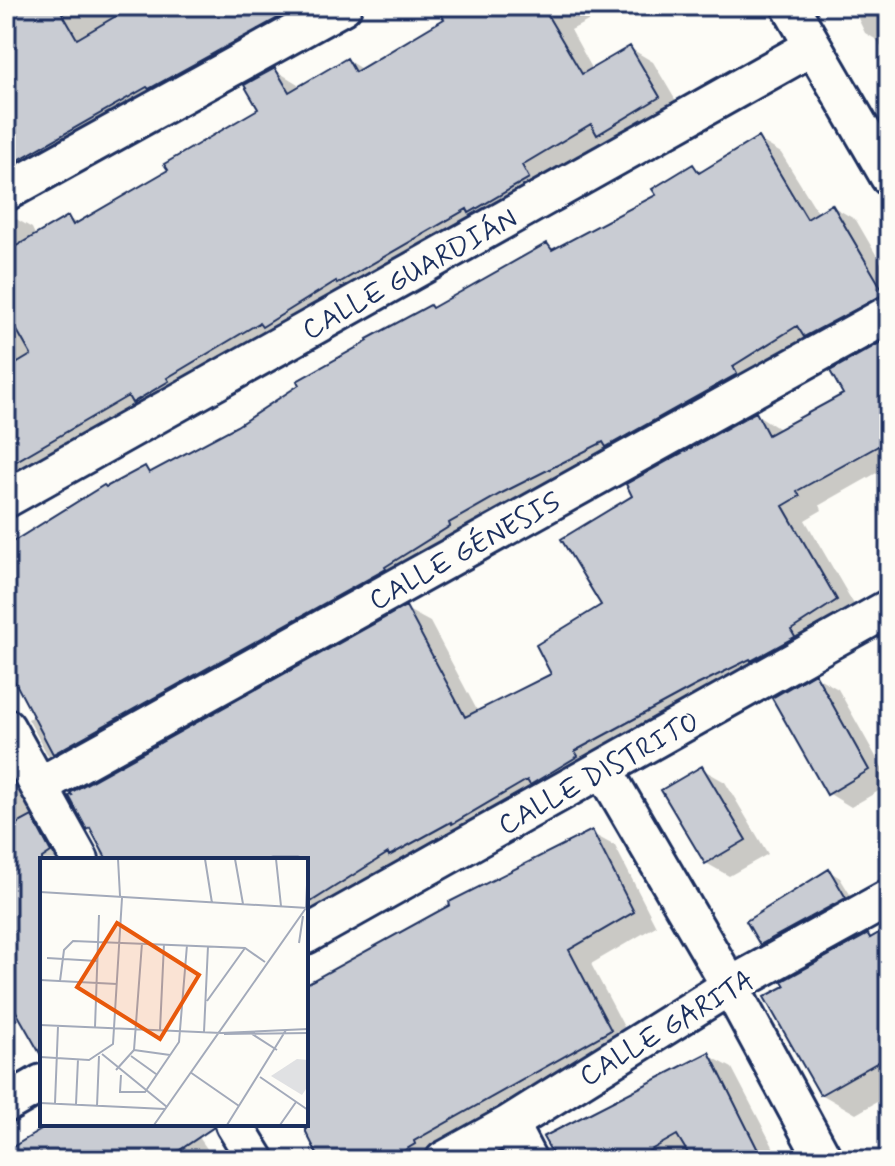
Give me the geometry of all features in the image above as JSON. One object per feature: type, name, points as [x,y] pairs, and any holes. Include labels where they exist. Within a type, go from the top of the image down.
[{"type":"street","points":[[6,192],[343,6]]},
{"type":"street","points":[[790,6],[889,177]]},
{"type":"street","name":"CALLE GUARDIÁN","points":[[6,499],[812,47]]},
{"type":"street","name":"CALLE GÉNESIS","points":[[39,786],[889,314]]},
{"type":"street","name":"CALLE DISTRITO","points":[[308,934],[889,608]]},
{"type":"street","points":[[6,727],[79,858]]},
{"type":"street","points":[[604,770],[730,986],[824,1160]]},
{"type":"street","name":"CALLE GARITA","points":[[444,1160],[509,1124],[730,986],[889,898]]},
{"type":"street","points":[[6,1104],[40,1084]]},
{"type":"street","points":[[509,1124],[528,1160]]},
{"type":"street","points":[[235,1126],[256,1160]]},
{"type":"building","points":[[6,6],[58,6],[77,39],[133,6],[300,6],[149,89],[147,87],[6,167]]},
{"type":"building","points":[[436,6],[542,6],[582,74],[630,46],[660,97],[597,135],[591,124],[522,165],[529,178],[469,213],[467,209],[337,284],[336,281],[262,327],[259,323],[167,378],[169,381],[132,403],[128,396],[6,467],[6,370],[31,355],[6,311],[6,252],[68,216],[73,225],[168,170],[164,164],[258,109],[244,85],[275,68],[289,92],[347,58],[355,72],[444,19]]},
{"type":"building","points":[[758,137],[807,219],[832,204],[885,294],[804,337],[797,326],[733,366],[737,374],[606,447],[603,442],[500,494],[449,523],[450,526],[386,569],[53,754],[6,665],[6,546],[104,485],[106,487],[145,466],[149,473],[237,426],[299,385],[297,381],[367,339],[430,305],[432,308],[547,243],[552,250],[656,195],[652,189],[693,164],[699,173]]},
{"type":"building","points":[[889,338],[889,440],[797,491],[800,496],[783,506],[837,600],[791,630],[795,637],[695,686],[575,751],[578,756],[530,785],[527,780],[452,824],[389,856],[388,853],[308,904],[308,858],[106,858],[90,828],[87,830],[70,793],[406,606],[465,717],[551,674],[536,645],[601,605],[561,539],[632,496],[626,484],[756,412],[768,435],[843,394],[830,371]]},
{"type":"building","points":[[815,673],[869,770],[827,795],[772,698]]},
{"type":"building","points":[[702,766],[746,840],[705,864],[661,790]]},
{"type":"building","points":[[32,816],[51,852],[40,858],[40,1054],[6,994],[6,830]]},
{"type":"building","points":[[592,830],[634,912],[569,950],[611,1030],[414,1141],[415,1144],[388,1160],[320,1160],[306,1132],[308,983],[450,905],[449,902]]},
{"type":"building","points":[[829,869],[846,898],[760,945],[746,921]]},
{"type":"building","points":[[889,927],[889,1056],[820,1095],[764,997],[785,986],[782,981],[868,934],[870,938]]},
{"type":"building","points":[[709,1052],[763,1160],[692,1160],[677,1135],[633,1160],[556,1160],[543,1137]]},
{"type":"building","points":[[48,1126],[214,1127],[165,1160],[6,1160],[6,1151]]}]
